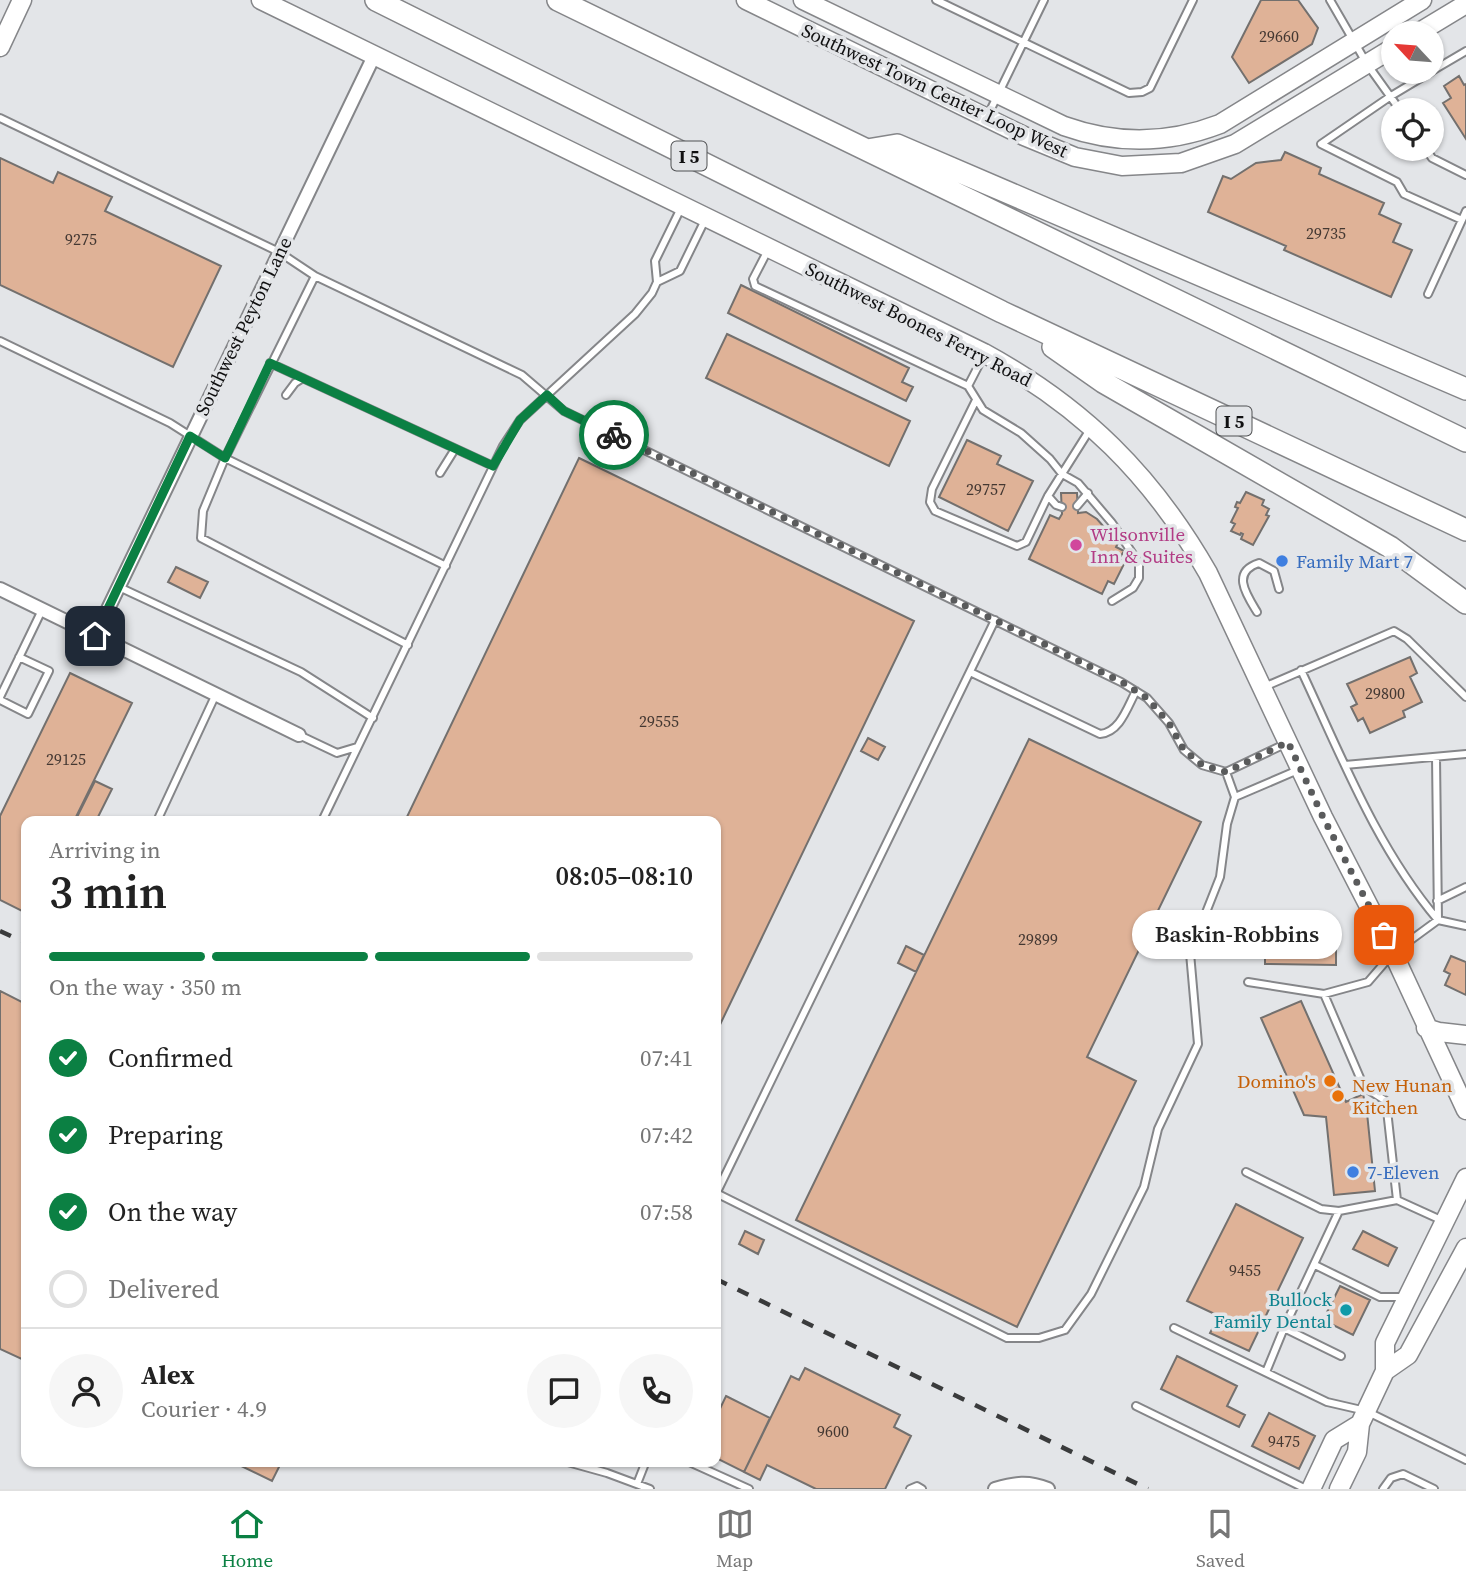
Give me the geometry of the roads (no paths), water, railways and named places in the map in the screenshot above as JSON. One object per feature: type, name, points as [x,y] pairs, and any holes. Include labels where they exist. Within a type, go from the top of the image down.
[{"type":"highway","name":"I 5","points":[[376,0],[1002,312],[1466,530]]},
{"type":"highway","points":[[558,0],[1466,441]]},
{"type":"highway","points":[[867,150],[897,145],[1466,389]]},
{"type":"highway","name":"I 5","points":[[1002,312],[1103,382],[1390,547],[1466,603]]},
{"type":"main road","points":[[0,47],[22,0]]},
{"type":"main road","name":"Southwest Boones Ferry Road","points":[[261,0],[985,353],[1051,393],[1092,426],[1139,472],[1189,541],[1208,573],[1300,769],[1393,953],[1466,1111]]},
{"type":"main road","name":"Southwest Town Center Loop West","points":[[746,0],[1057,150],[1098,162],[1142,166],[1181,163],[1235,145],[1381,55]]},
{"type":"main road","name":"Southwest Town Center Loop West","points":[[803,0],[997,95],[1083,133],[1117,140],[1171,138],[1220,124],[1422,0]]},
{"type":"main road","points":[[1438,21],[1466,4]]},
{"type":"main road","points":[[1426,1027],[1439,1032],[1466,1035]]},
{"type":"main road","points":[[1387,1370],[1385,1343],[1466,1178]]},
{"type":"main road","points":[[1339,1489],[1357,1452],[1363,1417],[1466,1198]]},
{"type":"main road","points":[[1387,1370],[1408,1355],[1460,1264],[1466,1248]]},
{"type":"main road","points":[[1308,1489],[1334,1440],[1363,1417]]},
{"type":"street","name":"Southwest Peyton Lane","points":[[95,636],[374,55]]},
{"type":"street","points":[[0,589],[299,735]]},
{"type":"street","points":[[995,1489],[1018,1482],[1048,1489]]},
{"type":"lane","points":[[936,0],[1129,93],[1150,88],[1193,0]]},
{"type":"lane","points":[[986,118],[1044,0]]},
{"type":"lane","points":[[1331,0],[1367,64],[1391,96]]},
{"type":"lane","points":[[1444,64],[1466,51]]},
{"type":"lane","points":[[1411,84],[1321,144],[1397,182],[1405,194],[1462,220]]},
{"type":"lane","points":[[0,118],[279,252],[315,275],[522,375],[564,411],[1136,691],[1147,698],[1169,723],[1184,750],[1202,765],[1226,772],[1288,742]]},
{"type":"lane","points":[[1438,161],[1466,175]]},
{"type":"lane","points":[[324,816],[493,466],[520,420],[635,314],[652,293],[657,282],[656,261],[682,206]]},
{"type":"lane","points":[[1428,294],[1466,211]]},
{"type":"lane","points":[[657,282],[680,271],[706,218]]},
{"type":"lane","points":[[769,248],[753,279],[755,286],[968,386],[983,410],[1021,433],[1050,459],[1062,474],[1078,483],[1088,493],[1139,563],[1139,578],[1133,588],[1112,601]]},
{"type":"lane","points":[[315,275],[225,458],[203,511],[201,538],[408,645]]},
{"type":"lane","points":[[0,341],[170,423],[225,458],[446,566]]},
{"type":"lane","points":[[968,386],[985,353]]},
{"type":"lane","points":[[270,363],[493,466]]},
{"type":"lane","points":[[286,395],[295,383],[303,378]]},
{"type":"lane","points":[[976,400],[932,489],[930,502],[935,511],[1017,546],[1026,542],[1048,496],[1092,426]]},
{"type":"lane","points":[[440,473],[455,449]]},
{"type":"lane","points":[[1077,506],[1088,493]]},
{"type":"lane","points":[[1048,496],[1056,505],[1062,507]]},
{"type":"lane","points":[[1257,612],[1243,584],[1243,575],[1249,566],[1259,563],[1274,571],[1279,589]]},
{"type":"lane","points":[[118,587],[301,672],[373,718]]},
{"type":"lane","points":[[19,657],[49,671],[28,714],[0,699],[19,657],[42,610]]},
{"type":"lane","points":[[721,1183],[995,620]]},
{"type":"lane","points":[[1262,688],[1394,631],[1407,639],[1466,696]]},
{"type":"lane","points":[[1301,670],[1361,798],[1412,889],[1438,920],[1466,926]]},
{"type":"lane","points":[[970,672],[1100,734],[1109,733],[1118,725],[1136,691]]},
{"type":"lane","points":[[159,816],[216,694]]},
{"type":"lane","points":[[299,735],[337,753],[357,747]]},
{"type":"lane","points":[[1345,765],[1466,754]]},
{"type":"lane","points":[[1436,757],[1438,920]]},
{"type":"lane","points":[[1236,797],[1300,769]]},
{"type":"lane","points":[[721,1195],[1007,1338],[1039,1338],[1065,1331],[1091,1294],[1144,1186],[1158,1129],[1199,1044],[1190,953],[1220,877],[1227,824],[1236,797],[1226,772]]},
{"type":"lane","points":[[1437,901],[1466,887]]},
{"type":"lane","points":[[1248,982],[1324,994],[1368,982],[1393,953],[1438,920]]},
{"type":"lane","points":[[1324,994],[1364,1087],[1386,1101],[1397,1200]]},
{"type":"lane","points":[[1246,1172],[1321,1209],[1339,1211],[1397,1200],[1444,1221]]},
{"type":"lane","points":[[1266,1372],[1339,1211]]},
{"type":"lane","points":[[1315,1265],[1380,1297],[1407,1297]]},
{"type":"lane","points":[[1174,1328],[1327,1402],[1466,1460]]},
{"type":"lane","points":[[1284,1328],[1341,1356]]},
{"type":"lane","points":[[1136,1406],[1308,1489]]},
{"type":"lane","points":[[584,1467],[650,1489]]},
{"type":"lane","points":[[637,1483],[644,1467]]},
{"type":"lane","points":[[700,1467],[749,1489]]},
{"type":"lane","points":[[1382,1489],[1391,1478],[1403,1474],[1434,1489]]},
{"type":"lane","points":[[910,1489],[917,1486],[922,1489]]},
{"type":"railway","points":[[0,931],[21,941]]},
{"type":"railway","points":[[721,1281],[1148,1489]]},
{"type":"place","name":"Wilsonville Inn & Suites","points":[[1076,545]]},
{"type":"place","name":"Family Mart 7","points":[[1282,561]]},
{"type":"place","name":"Baskin-Robbins","points":[[1384,935]]},
{"type":"place","name":"Domino's","points":[[1330,1081]]},
{"type":"place","name":"New Hunan Kitchen","points":[[1338,1096]]},
{"type":"place","name":"7-Eleven","points":[[1353,1172]]},
{"type":"place","name":"Bullock Family Dental","points":[[1346,1310]]}]
